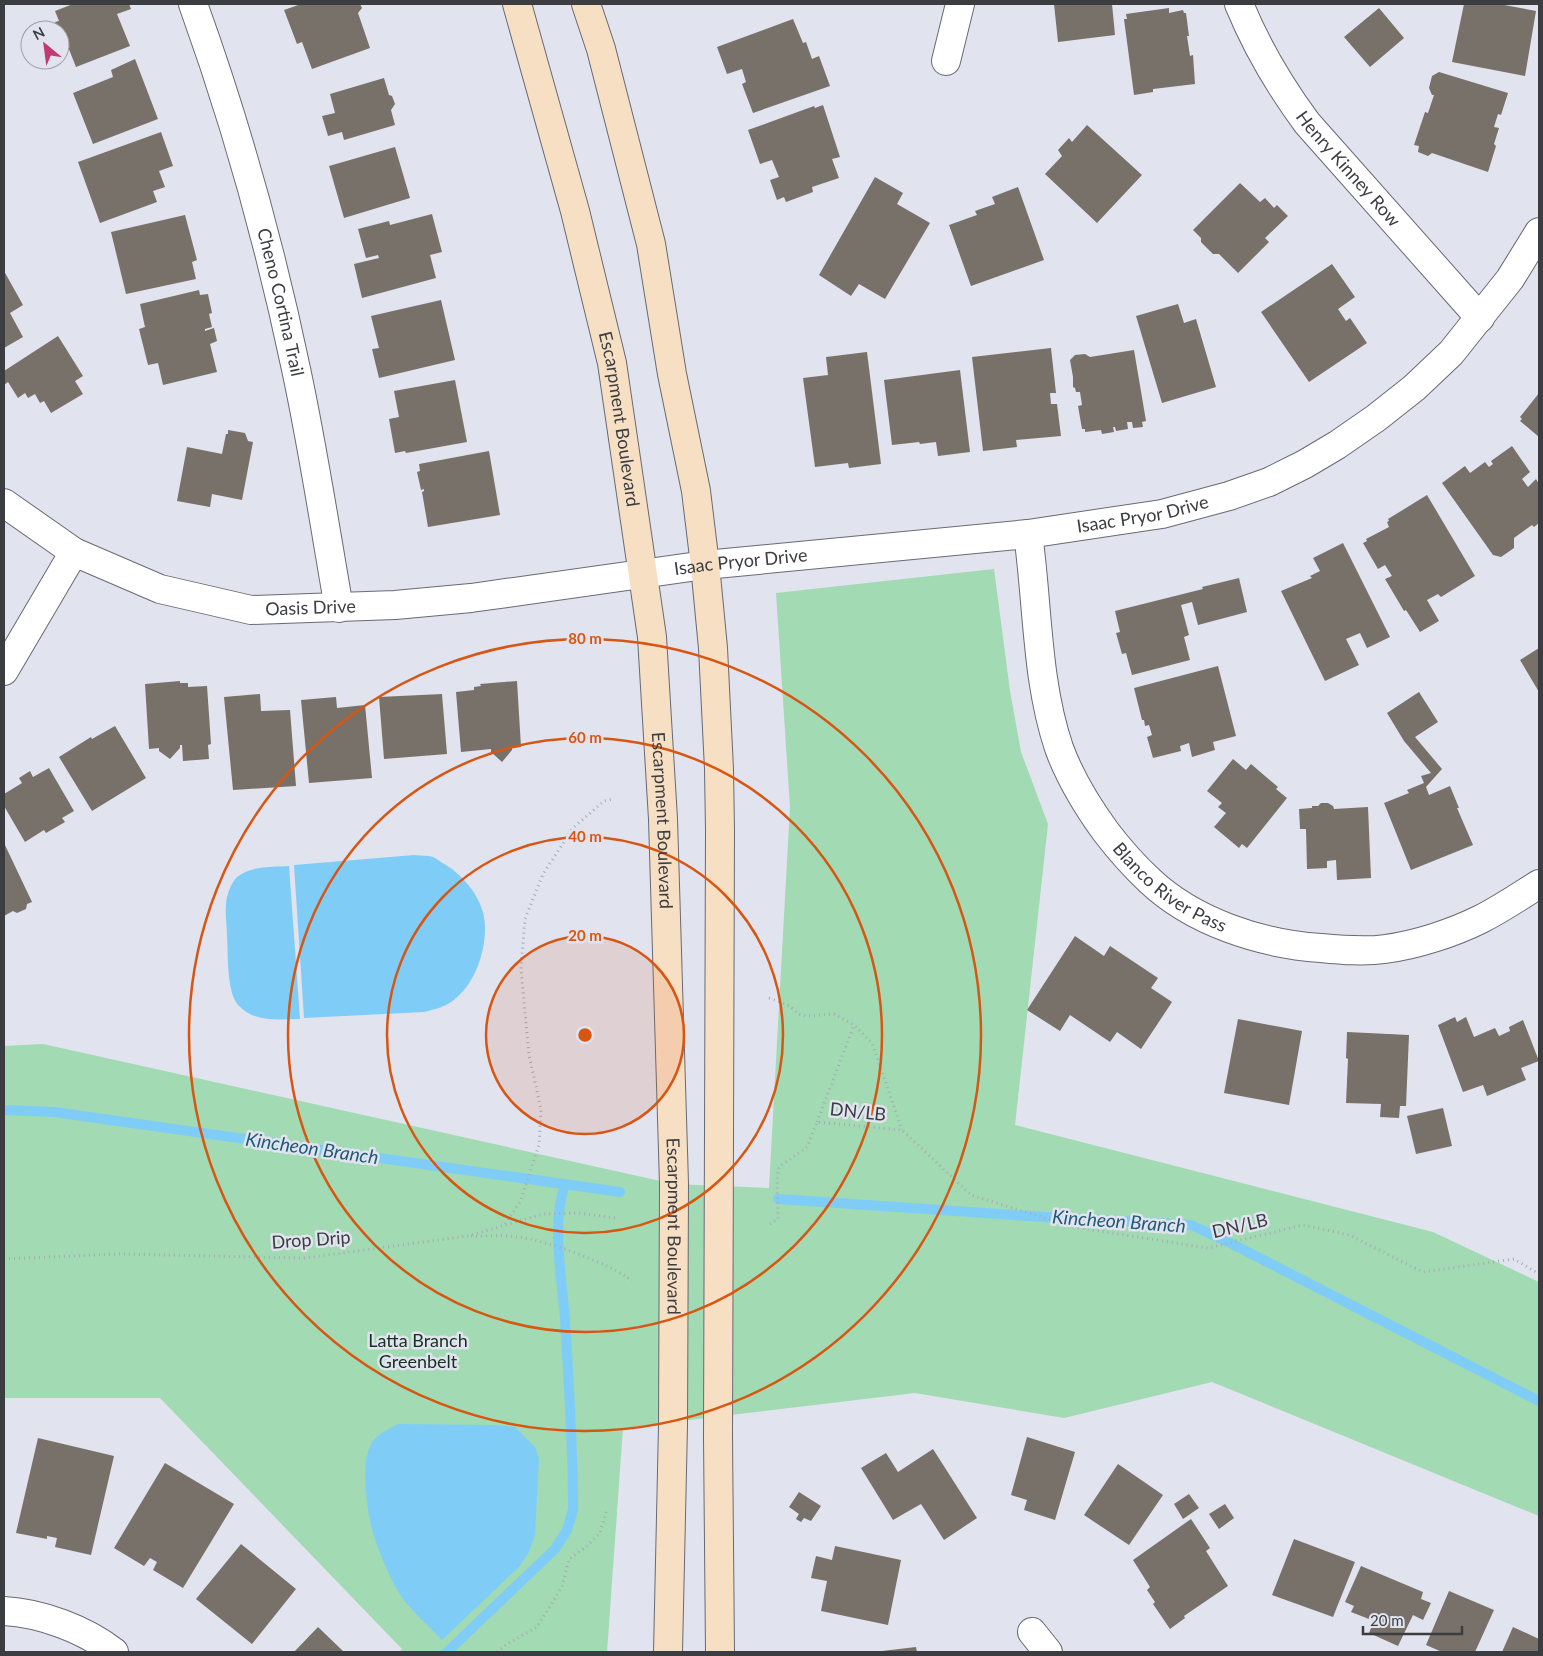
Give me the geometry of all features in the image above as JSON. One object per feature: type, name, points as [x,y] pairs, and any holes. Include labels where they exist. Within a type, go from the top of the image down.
[{"type":"main road","name":"Escarpment Boulevard","points":[[518,4],[575,211],[612,363],[651,630],[663,819],[671,1064],[675,1308],[668,1652]]},
{"type":"main road","points":[[586,4],[601,49],[650,244],[672,374],[696,491],[705,565],[716,709],[720,822],[718,1455],[720,1652]]},
{"type":"street","name":"Cheno Cortina Trail","points":[[193,4],[247,169],[268,244],[296,370],[339,608]]},
{"type":"street","points":[[946,61],[960,4]]},
{"type":"street","name":"Henry Kinney Row","points":[[1239,4],[1262,55],[1285,93],[1307,123],[1480,318]]},
{"type":"street","name":"Isaac Pryor Drive","points":[[642,573],[705,565],[1028,534],[1162,514],[1196,506],[1269,482],[1321,454],[1376,418],[1414,388],[1451,353],[1480,318],[1510,279],[1539,232]]},
{"type":"street","name":"Oasis Drive","points":[[4,503],[74,552],[160,589],[251,610],[395,606],[471,598],[642,573]]},
{"type":"street","name":"Blanco River Pass","points":[[1028,534],[1044,687],[1060,749],[1076,787],[1096,818],[1124,854],[1150,881],[1177,902],[1234,930],[1275,941],[1309,947],[1346,950],[1385,949],[1447,933],[1481,919],[1539,884]]},
{"type":"street","points":[[4,671],[74,552]]},
{"type":"street","points":[[4,1611],[39,1617],[66,1626],[104,1644],[114,1652]]},
{"type":"path","points":[[504,1224],[520,1202],[540,1145],[541,1109],[530,1056],[521,969],[525,919],[543,874],[573,828],[604,801],[614,799]]},
{"type":"path","points":[[768,998],[790,1006],[798,1014],[806,1016],[834,1014],[854,1025],[872,1043],[902,1130]]},
{"type":"path","points":[[817,1122],[854,1025]]},
{"type":"path","name":"DN/LB","points":[[770,1224],[778,1219],[777,1177],[779,1167],[807,1146],[817,1122],[902,1130],[971,1195],[1074,1227],[1208,1248],[1303,1225],[1349,1236],[1423,1272],[1514,1259],[1539,1274]]},
{"type":"path","name":"Drop Drip","points":[[4,1259],[119,1254],[304,1258],[468,1236],[543,1214],[579,1213],[616,1218]]},
{"type":"path","points":[[468,1236],[517,1237],[540,1242],[607,1266],[625,1275],[632,1281]]},
{"type":"path","points":[[497,1652],[537,1627],[562,1587],[569,1559],[586,1547],[600,1533],[606,1509]]},
{"type":"green space","name":"Latta Branch Greenbelt","points":[[994,569],[1010,691],[1021,752],[1048,824],[1015,1125],[1433,1232],[1539,1282],[1539,1516],[1212,1382],[1064,1418],[915,1393],[623,1428],[607,1652],[399,1652],[402,1649],[160,1398],[4,1398],[4,1046],[43,1044],[674,1184],[769,1188],[790,807],[776,593]]},
{"type":"water","points":[[414,855],[433,857],[452,869],[464,879],[477,898],[483,912],[485,935],[480,959],[470,982],[452,1002],[424,1012],[304,1018],[294,865]]},
{"type":"water","points":[[289,866],[300,1019],[260,1018],[238,1005],[232,995],[228,972],[226,901],[233,883],[242,873],[262,868]]},
{"type":"water","points":[[398,1424],[496,1425],[515,1427],[535,1447],[539,1459],[535,1535],[529,1552],[519,1567],[442,1640],[402,1598],[382,1558],[370,1520],[365,1476],[368,1450],[378,1436]]},
{"type":"building","points":[[73,4],[129,4],[131,9],[117,14],[130,46],[76,67],[70,52],[70,20],[59,20],[55,11]]},
{"type":"building","points":[[301,4],[360,4],[362,8],[358,13],[370,48],[312,69],[302,42],[297,44],[284,10]]},
{"type":"building","points":[[1054,4],[1112,4],[1115,35],[1058,42]]},
{"type":"building","points":[[1464,4],[1499,4],[1536,11],[1525,76],[1452,62]]},
{"type":"building","points":[[1169,8],[1169,13],[1183,10],[1186,13],[1189,36],[1187,36],[1190,56],[1193,55],[1195,84],[1153,89],[1153,92],[1134,95],[1124,19],[1127,19],[1126,14]]},
{"type":"building","points":[[1379,8],[1404,38],[1370,67],[1344,37]]},
{"type":"building","points":[[793,19],[803,43],[806,42],[812,59],[819,56],[830,86],[753,113],[742,84],[746,82],[742,69],[727,74],[717,47]]},
{"type":"building","points":[[135,59],[158,119],[93,144],[73,93],[113,77],[111,70]]},
{"type":"building","points":[[1439,72],[1508,93],[1501,115],[1498,114],[1494,127],[1499,128],[1488,172],[1432,153],[1428,156],[1418,152],[1419,146],[1414,145],[1425,112],[1428,113],[1434,95],[1432,95],[1429,88],[1432,76]]},
{"type":"building","points":[[384,78],[389,95],[392,96],[395,104],[391,110],[395,125],[344,140],[342,132],[328,136],[322,116],[335,113],[330,94]]},
{"type":"building","points":[[823,105],[840,157],[832,159],[839,178],[812,187],[813,192],[786,202],[784,197],[777,200],[770,180],[779,177],[772,160],[760,164],[748,130],[814,106],[815,108]]},
{"type":"building","points":[[1087,125],[1142,175],[1097,223],[1045,174],[1062,156],[1058,150],[1069,138],[1072,142]]},
{"type":"building","points":[[161,132],[173,166],[159,171],[165,187],[153,191],[157,202],[100,223],[78,162]]},
{"type":"building","points":[[395,147],[410,198],[344,218],[329,166]]},
{"type":"building","points":[[875,177],[903,193],[897,204],[930,223],[885,299],[859,284],[851,296],[819,275]]},
{"type":"building","points":[[1240,183],[1260,202],[1265,198],[1274,208],[1277,205],[1288,216],[1265,238],[1269,242],[1238,273],[1219,254],[1213,254],[1201,242],[1201,238],[1193,230]]},
{"type":"building","points":[[1018,187],[1044,260],[971,286],[949,225],[977,215],[975,211],[995,204],[992,197]]},
{"type":"building","points":[[432,214],[442,252],[430,255],[436,278],[362,298],[354,264],[379,258],[378,255],[366,258],[358,229],[389,221],[390,225]]},
{"type":"building","points":[[185,215],[197,260],[192,262],[196,279],[126,294],[111,232]]},
{"type":"building","points":[[1332,264],[1355,297],[1338,309],[1346,321],[1350,318],[1367,343],[1309,382],[1261,312]]},
{"type":"building","points":[[4,271],[23,305],[10,313],[23,337],[4,348]]},
{"type":"building","points":[[199,290],[200,295],[208,294],[212,313],[209,314],[212,327],[205,329],[205,331],[214,328],[217,341],[210,344],[217,372],[163,385],[158,363],[148,365],[139,329],[145,327],[140,304]]},
{"type":"building","points":[[441,300],[455,360],[379,378],[372,349],[379,348],[371,316]]},
{"type":"building","points":[[1178,304],[1184,323],[1196,319],[1216,387],[1162,403],[1136,316]]},
{"type":"building","points":[[58,336],[83,376],[75,381],[83,394],[51,413],[44,401],[40,403],[35,394],[28,398],[25,393],[18,398],[8,382],[4,385],[4,371]]},
{"type":"building","points":[[1051,348],[1056,393],[1050,393],[1051,404],[1057,404],[1061,436],[1016,440],[1017,447],[983,451],[972,357]]},
{"type":"building","points":[[1134,350],[1146,421],[1142,422],[1143,427],[1133,428],[1132,422],[1127,422],[1128,429],[1116,431],[1115,427],[1113,427],[1114,432],[1102,434],[1101,430],[1085,432],[1085,429],[1082,429],[1078,406],[1082,405],[1080,392],[1076,392],[1073,387],[1070,360],[1075,355],[1085,354],[1090,357]]},
{"type":"building","points":[[867,352],[881,464],[849,468],[848,463],[815,467],[803,378],[828,375],[826,357]]},
{"type":"building","points":[[960,370],[970,452],[938,456],[936,442],[892,445],[884,380]]},
{"type":"building","points":[[455,380],[467,442],[406,453],[405,451],[395,453],[389,419],[399,417],[394,391]]},
{"type":"building","points":[[1539,393],[1539,437],[1520,421],[1522,419],[1520,417]]},
{"type":"building","points":[[228,430],[245,433],[248,441],[253,442],[242,500],[212,494],[210,507],[177,501],[187,447],[222,454]]},
{"type":"building","points":[[1512,446],[1530,472],[1522,479],[1528,487],[1536,479],[1539,484],[1539,523],[1534,527],[1532,525],[1514,538],[1514,548],[1501,557],[1493,555],[1442,483],[1465,466],[1470,473],[1485,462],[1489,467],[1493,464],[1491,461]]},
{"type":"building","points":[[489,451],[500,515],[428,527],[422,492],[424,489],[421,490],[417,472],[420,471],[419,464]]},
{"type":"building","points":[[1427,495],[1475,576],[1441,597],[1438,594],[1427,600],[1439,621],[1420,632],[1406,610],[1404,611],[1385,579],[1392,576],[1385,565],[1378,569],[1363,543],[1367,541],[1366,539],[1389,527],[1388,519]]},
{"type":"building","points":[[1343,543],[1390,637],[1367,648],[1360,633],[1346,639],[1359,665],[1325,681],[1281,591],[1312,578],[1310,576],[1320,571],[1313,558]]},
{"type":"building","points":[[1239,578],[1247,612],[1198,625],[1192,602],[1181,605],[1189,635],[1184,637],[1190,660],[1132,675],[1126,653],[1122,654],[1116,633],[1120,632],[1115,611]]},
{"type":"building","points":[[1539,648],[1539,692],[1520,660]]},
{"type":"building","points":[[1218,666],[1236,736],[1213,742],[1215,750],[1192,757],[1189,743],[1180,746],[1181,751],[1153,758],[1147,737],[1152,735],[1149,725],[1145,726],[1144,720],[1142,720],[1134,688]]},
{"type":"building","points":[[180,681],[180,683],[188,683],[188,687],[207,686],[211,744],[208,745],[209,759],[183,761],[182,745],[180,745],[180,748],[170,759],[159,751],[159,748],[149,749],[145,684]]},
{"type":"building","points":[[517,681],[521,747],[512,748],[502,762],[491,752],[491,749],[461,752],[456,692],[474,690],[474,687],[481,686],[480,684]]},
{"type":"building","points":[[1419,692],[1438,722],[1415,737],[1442,769],[1426,787],[1429,795],[1450,786],[1473,845],[1411,870],[1384,803],[1409,793],[1407,790],[1424,783],[1421,776],[1431,773],[1404,741],[1387,713]]},
{"type":"building","points":[[260,694],[261,711],[290,710],[296,786],[233,790],[224,697]]},
{"type":"building","points":[[442,694],[447,754],[384,759],[379,697]]},
{"type":"building","points":[[336,697],[337,708],[365,705],[372,778],[309,783],[301,700]]},
{"type":"building","points":[[115,726],[146,778],[92,811],[59,757],[91,737],[92,739]]},
{"type":"building","points":[[1233,759],[1246,770],[1251,764],[1278,787],[1276,789],[1287,798],[1247,848],[1242,844],[1239,848],[1214,827],[1226,813],[1218,807],[1222,803],[1207,791]]},
{"type":"building","points":[[49,768],[74,811],[62,818],[65,822],[46,833],[44,830],[25,842],[4,806],[4,794],[22,783],[19,778],[30,771],[33,777]]},
{"type":"building","points":[[1321,803],[1328,803],[1334,809],[1368,807],[1371,878],[1337,880],[1336,860],[1327,861],[1327,868],[1307,869],[1306,829],[1300,829],[1299,809],[1312,808],[1312,806],[1318,806]]},
{"type":"building","points":[[4,843],[32,902],[27,904],[26,909],[17,913],[13,911],[4,916]]},
{"type":"building","points":[[1075,936],[1104,956],[1110,946],[1158,978],[1151,988],[1172,1002],[1141,1049],[1117,1032],[1110,1042],[1070,1015],[1060,1031],[1027,1010]]},
{"type":"building","points":[[1455,1017],[1457,1022],[1466,1017],[1474,1037],[1495,1028],[1499,1036],[1510,1031],[1509,1027],[1523,1020],[1539,1061],[1521,1068],[1526,1080],[1487,1096],[1483,1085],[1463,1092],[1438,1025]]},
{"type":"building","points":[[1238,1019],[1302,1031],[1289,1105],[1224,1093]]},
{"type":"building","points":[[1347,1032],[1409,1035],[1406,1106],[1400,1106],[1399,1118],[1380,1117],[1381,1104],[1346,1103]]},
{"type":"building","points":[[1443,1108],[1452,1146],[1416,1154],[1407,1116]]},
{"type":"building","points":[[1027,1437],[1075,1452],[1055,1520],[1024,1510],[1027,1500],[1011,1495]]},
{"type":"building","points":[[38,1438],[114,1456],[91,1555],[55,1547],[57,1538],[47,1536],[47,1539],[16,1533]]},
{"type":"building","points":[[933,1449],[977,1518],[944,1540],[921,1504],[893,1520],[861,1468],[886,1453],[898,1472]]},
{"type":"building","points":[[165,1463],[234,1504],[183,1588],[153,1570],[157,1562],[150,1558],[144,1566],[114,1548]]},
{"type":"building","points":[[1118,1464],[1163,1495],[1129,1545],[1084,1515]]},
{"type":"building","points":[[799,1492],[821,1506],[811,1521],[804,1518],[801,1522],[796,1519],[799,1514],[789,1507]]},
{"type":"building","points":[[1189,1494],[1199,1508],[1183,1519],[1174,1504]]},
{"type":"building","points":[[1225,1504],[1234,1518],[1219,1529],[1209,1514]]},
{"type":"building","points":[[1191,1519],[1210,1548],[1206,1551],[1228,1586],[1184,1616],[1185,1618],[1170,1629],[1153,1604],[1155,1602],[1147,1590],[1150,1587],[1133,1560]]},
{"type":"building","points":[[1294,1539],[1355,1562],[1333,1617],[1272,1595]]},
{"type":"building","points":[[241,1544],[296,1589],[252,1644],[196,1599]]},
{"type":"building","points":[[835,1546],[901,1560],[888,1625],[821,1611],[827,1581],[811,1578],[816,1556],[832,1560]]},
{"type":"building","points":[[1361,1566],[1423,1592],[1421,1599],[1431,1603],[1423,1620],[1413,1615],[1398,1646],[1369,1633],[1374,1621],[1351,1612],[1354,1606],[1345,1602]]},
{"type":"building","points":[[1449,1591],[1494,1610],[1475,1652],[1442,1652],[1426,1645]]},
{"type":"building","points":[[318,1627],[344,1652],[294,1652]]},
{"type":"building","points":[[1513,1627],[1539,1639],[1539,1652],[1502,1652]]},
{"type":"building","points":[[916,1647],[917,1652],[882,1652],[882,1651]]},
{"type":"waterway","name":"Kincheon Branch","points":[[4,1110],[54,1112],[620,1192]]},
{"type":"waterway","points":[[447,1652],[555,1549],[567,1530],[573,1510],[569,1391],[558,1234],[561,1200],[565,1184]]},
{"type":"waterway","name":"Kincheon Branch","points":[[778,1199],[1191,1225],[1230,1243],[1539,1401]]}]
